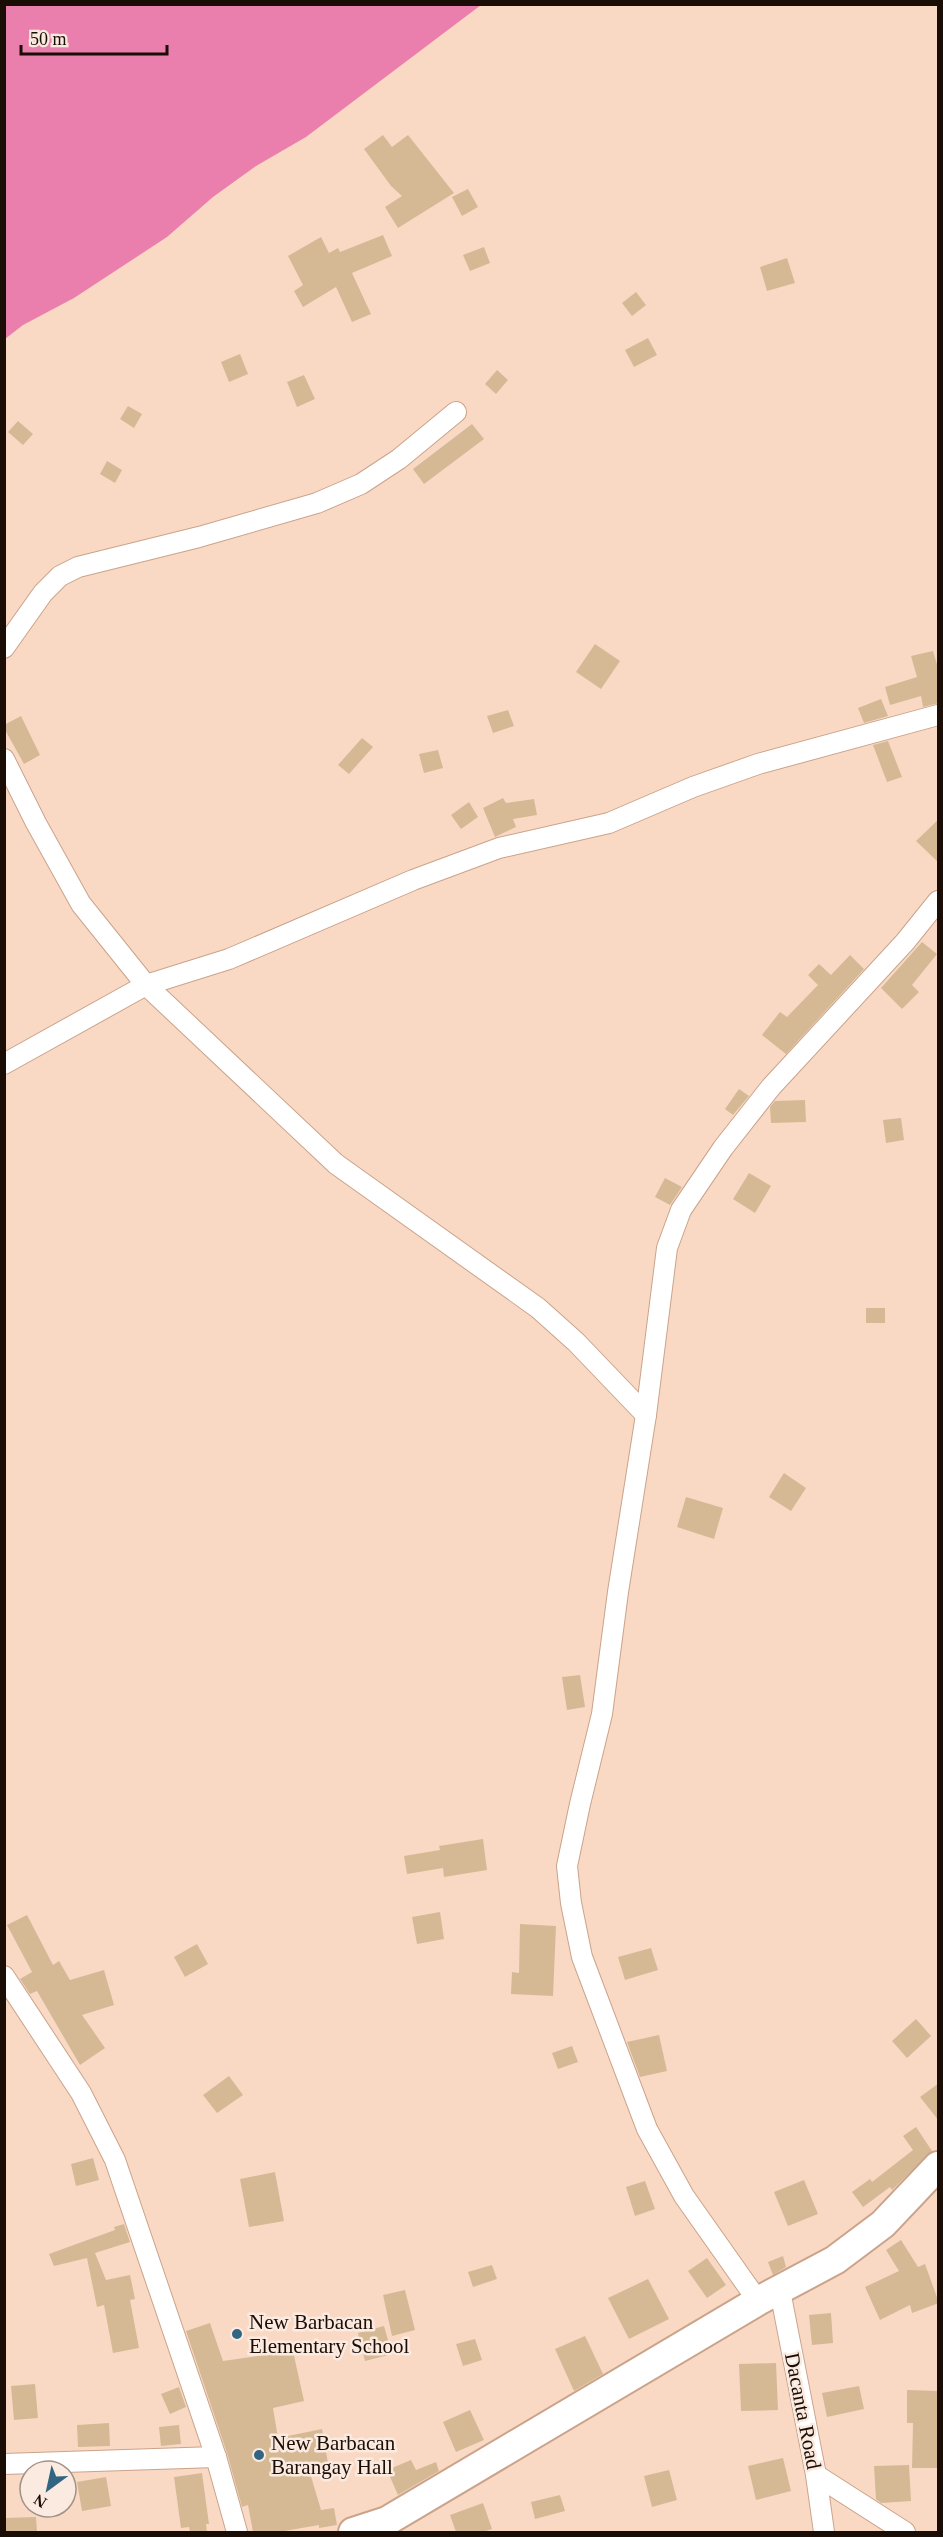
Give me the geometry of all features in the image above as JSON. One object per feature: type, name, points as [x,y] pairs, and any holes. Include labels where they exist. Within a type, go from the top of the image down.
[{"type":"street","points":[[4,648],[43,593],[60,576],[78,567],[199,537],[316,503],[361,484],[399,459],[456,412]]},
{"type":"street","points":[[4,1064],[146,985],[229,959],[414,880],[499,848],[609,823],[693,787],[758,764],[939,716]]},
{"type":"street","points":[[4,759],[81,904],[146,985],[336,1164],[538,1308],[576,1341],[646,1415]]},
{"type":"street","points":[[769,2296],[684,2196],[647,2129],[582,1957],[571,1903],[567,1866],[603,1713],[618,1592],[646,1415],[667,1248],[681,1210],[723,1148],[771,1086],[905,942],[939,901]]},
{"type":"street","points":[[4,1976],[81,2093],[115,2160],[216,2457],[237,2532]]},
{"type":"street","points":[[353,2532],[387,2521],[769,2296],[835,2260],[883,2224],[939,2166]]},
{"type":"street","name":"Dacanta Road","points":[[769,2296],[816,2475],[824,2532]]},
{"type":"street","points":[[4,2464],[216,2457]]},
{"type":"street","points":[[816,2475],[905,2532]]},
{"type":"shaded area","points":[[5,4],[481,5],[306,137],[256,166],[213,197],[167,237],[74,298],[23,325],[5,339]]},
{"type":"building","points":[[383,135],[392,147],[408,135],[454,193],[398,228],[385,207],[402,196],[391,186],[364,149]]},
{"type":"building","points":[[468,189],[478,207],[462,216],[452,197]]},
{"type":"building","points":[[383,235],[392,256],[352,273],[371,314],[352,322],[336,287],[303,307],[294,291],[303,285],[288,256],[321,237],[329,253],[338,248],[340,252]]},
{"type":"building","points":[[484,247],[490,263],[470,271],[463,255]]},
{"type":"building","points":[[787,258],[795,283],[767,291],[760,267]]},
{"type":"building","points":[[636,292],[646,305],[632,316],[622,303]]},
{"type":"building","points":[[648,338],[657,355],[634,367],[625,350]]},
{"type":"building","points":[[240,354],[248,374],[229,382],[221,362]]},
{"type":"building","points":[[497,370],[508,380],[496,394],[485,384]]},
{"type":"building","points":[[304,375],[315,399],[297,407],[287,382]]},
{"type":"building","points":[[128,406],[142,414],[134,428],[120,419]]},
{"type":"building","points":[[18,421],[33,434],[23,445],[8,432]]},
{"type":"building","points":[[472,424],[484,439],[424,484],[413,469]]},
{"type":"building","points":[[107,461],[122,470],[115,483],[100,474]]},
{"type":"building","points":[[595,644],[620,661],[601,689],[576,672]]},
{"type":"building","points":[[933,651],[939,671],[939,703],[923,707],[921,696],[890,705],[885,687],[917,677],[911,656]]},
{"type":"building","points":[[881,699],[888,716],[864,723],[858,708]]},
{"type":"building","points":[[508,710],[514,726],[493,733],[487,716]]},
{"type":"building","points":[[21,716],[40,755],[24,764],[4,728],[4,725]]},
{"type":"building","points":[[362,738],[373,747],[349,774],[338,765]]},
{"type":"building","points":[[888,741],[902,777],[887,782],[873,745]]},
{"type":"building","points":[[438,750],[443,768],[424,773],[419,754]]},
{"type":"building","points":[[503,798],[506,803],[534,799],[537,815],[513,819],[516,827],[495,837],[483,808]]},
{"type":"building","points":[[469,802],[478,817],[461,829],[451,815]]},
{"type":"building","points":[[939,819],[939,863],[916,841]]},
{"type":"building","points":[[922,942],[937,954],[912,985],[919,992],[902,1009],[881,988]]},
{"type":"building","points":[[850,955],[864,969],[786,1054],[762,1035],[780,1012],[787,1017],[818,985],[808,975],[819,964],[831,975]]},
{"type":"building","points":[[739,1089],[749,1096],[733,1115],[725,1109]]},
{"type":"building","points":[[805,1100],[806,1122],[771,1123],[770,1107],[775,1101]]},
{"type":"building","points":[[901,1118],[904,1140],[886,1143],[883,1120]]},
{"type":"building","points":[[749,1173],[771,1186],[755,1213],[733,1199]]},
{"type":"building","points":[[665,1178],[682,1187],[670,1205],[655,1197]]},
{"type":"building","points":[[866,1308],[885,1308],[885,1323],[866,1323]]},
{"type":"building","points":[[784,1473],[806,1488],[791,1511],[769,1497]]},
{"type":"building","points":[[686,1497],[723,1508],[714,1539],[677,1527]]},
{"type":"building","points":[[580,1675],[585,1707],[567,1710],[562,1677]]},
{"type":"building","points":[[483,1839],[487,1870],[444,1877],[443,1868],[407,1874],[404,1856],[440,1850],[439,1846]]},
{"type":"building","points":[[440,1912],[444,1939],[417,1944],[412,1917]]},
{"type":"building","points":[[27,1915],[53,1965],[59,1961],[70,1980],[104,1970],[114,2005],[82,2015],[105,2048],[80,2065],[37,1991],[30,1994],[20,1979],[32,1972],[7,1925]]},
{"type":"building","points":[[520,1924],[556,1926],[553,1996],[511,1994],[512,1972],[519,1973]]},
{"type":"building","points":[[197,1944],[208,1964],[185,1977],[174,1957]]},
{"type":"building","points":[[651,1948],[658,1970],[625,1980],[618,1957]]},
{"type":"building","points":[[916,2019],[931,2036],[907,2058],[892,2041]]},
{"type":"building","points":[[659,2035],[667,2071],[640,2077],[627,2042]]},
{"type":"building","points":[[572,2046],[578,2062],[558,2069],[552,2053]]},
{"type":"building","points":[[229,2076],[243,2095],[217,2113],[203,2095]]},
{"type":"building","points":[[939,2083],[939,2121],[920,2097]]},
{"type":"building","points":[[916,2127],[932,2151],[892,2190],[890,2187],[863,2207],[852,2192],[870,2179],[872,2182],[913,2150],[903,2136]]},
{"type":"building","points":[[93,2158],[99,2180],[76,2186],[71,2164]]},
{"type":"building","points":[[275,2172],[284,2221],[249,2227],[240,2179]]},
{"type":"building","points":[[804,2180],[818,2214],[788,2226],[774,2192]]},
{"type":"building","points":[[645,2181],[655,2209],[635,2216],[626,2187]]},
{"type":"building","points":[[124,2224],[130,2242],[95,2253],[106,2280],[130,2275],[135,2299],[130,2300],[139,2348],[113,2353],[104,2305],[97,2307],[87,2258],[54,2266],[49,2254],[115,2230],[114,2227]]},
{"type":"building","points":[[901,2240],[918,2267],[925,2264],[939,2303],[912,2313],[910,2305],[880,2320],[865,2287],[899,2271],[886,2250]]},
{"type":"building","points":[[783,2256],[786,2267],[773,2275],[768,2262]]},
{"type":"building","points":[[707,2258],[726,2285],[707,2298],[688,2271]]},
{"type":"building","points":[[492,2265],[497,2279],[473,2287],[468,2272]]},
{"type":"building","points":[[648,2279],[669,2319],[629,2339],[608,2298]]},
{"type":"building","points":[[405,2290],[415,2330],[392,2336],[383,2295]]},
{"type":"building","points":[[831,2313],[833,2343],[812,2345],[809,2315]]},
{"type":"building","points":[[210,2323],[223,2361],[293,2351],[304,2401],[273,2408],[278,2438],[322,2429],[329,2469],[310,2473],[321,2510],[334,2508],[337,2525],[319,2528],[319,2525],[279,2532],[253,2532],[248,2505],[242,2507],[227,2453],[186,2331]]},
{"type":"building","points":[[384,2326],[392,2354],[365,2361],[358,2333]]},
{"type":"building","points":[[585,2336],[603,2374],[574,2391],[555,2349]]},
{"type":"building","points":[[475,2339],[482,2360],[463,2366],[456,2344]]},
{"type":"building","points":[[776,2363],[778,2410],[741,2411],[739,2364]]},
{"type":"building","points":[[35,2384],[38,2418],[14,2420],[11,2386]]},
{"type":"building","points":[[859,2386],[864,2409],[827,2417],[822,2393]]},
{"type":"building","points":[[179,2387],[186,2407],[170,2414],[161,2394]]},
{"type":"building","points":[[907,2390],[939,2391],[939,2468],[912,2468],[913,2423],[907,2423]]},
{"type":"building","points":[[470,2410],[484,2440],[456,2452],[443,2422]]},
{"type":"building","points":[[109,2423],[110,2446],[78,2447],[77,2425]]},
{"type":"building","points":[[179,2425],[181,2444],[161,2446],[159,2427]]},
{"type":"building","points":[[783,2458],[791,2491],[756,2500],[748,2466]]},
{"type":"building","points":[[411,2460],[416,2470],[436,2462],[439,2471],[398,2495],[387,2470]]},
{"type":"building","points":[[909,2465],[911,2501],[881,2503],[876,2499],[874,2466]]},
{"type":"building","points":[[669,2470],[677,2500],[652,2507],[644,2476]]},
{"type":"building","points":[[202,2473],[209,2524],[206,2524],[207,2532],[190,2532],[189,2527],[181,2528],[174,2477]]},
{"type":"building","points":[[106,2477],[111,2506],[82,2511],[78,2482]]},
{"type":"building","points":[[560,2495],[565,2511],[535,2519],[531,2502]]},
{"type":"building","points":[[483,2503],[492,2529],[483,2532],[456,2532],[450,2515]]},
{"type":"building","points":[[4,2518],[36,2519],[37,2532],[4,2532]]},
{"type":"place","name":"New Barbacan Elementary School","points":[[237,2334]]},
{"type":"place","name":"New Barbacan Barangay Hall","points":[[259,2455]]}]
